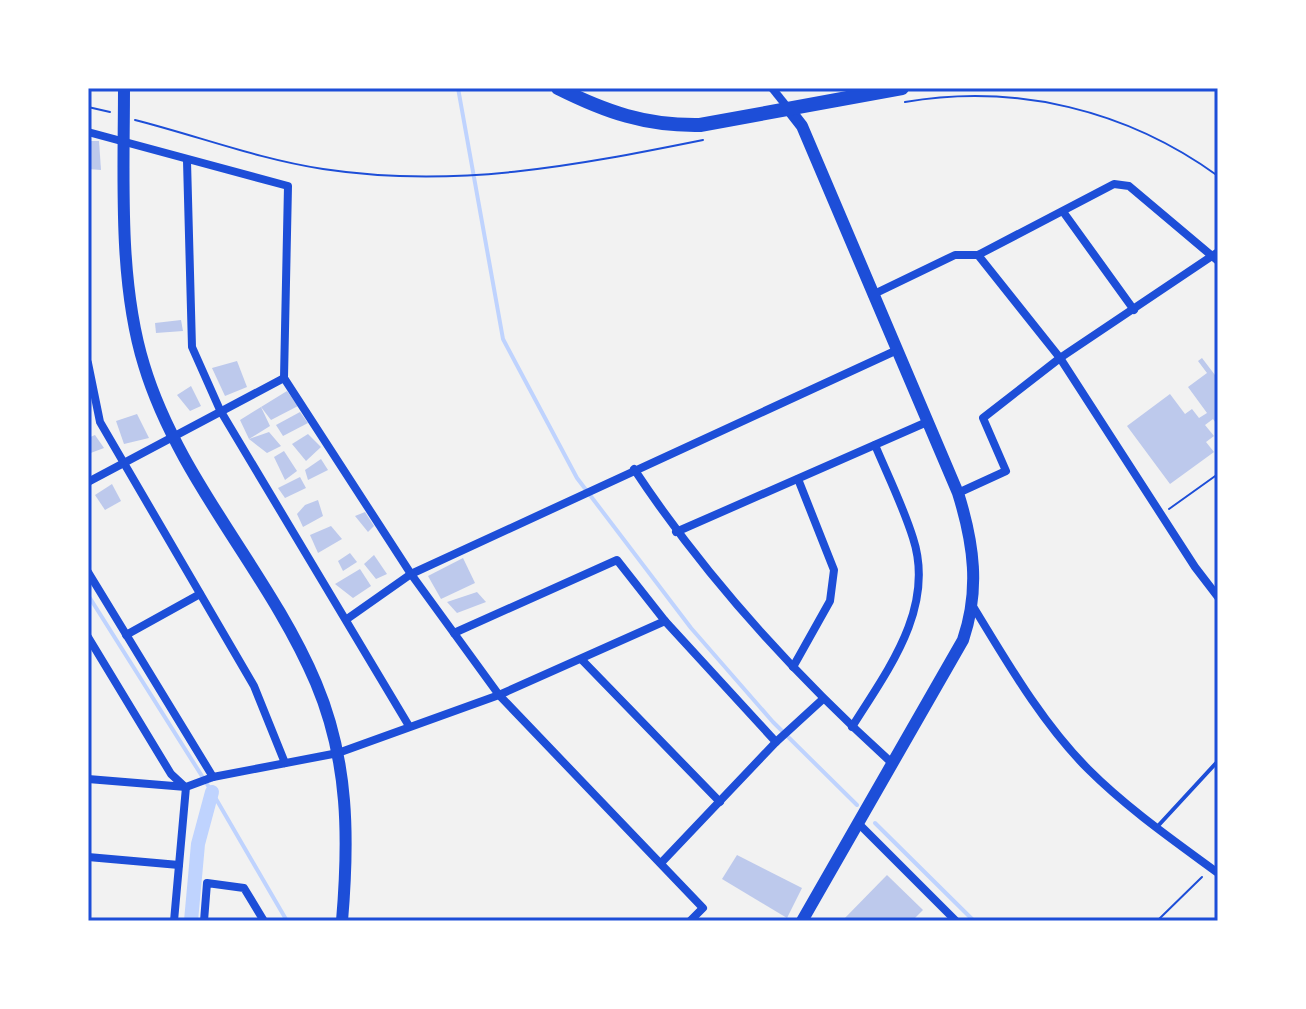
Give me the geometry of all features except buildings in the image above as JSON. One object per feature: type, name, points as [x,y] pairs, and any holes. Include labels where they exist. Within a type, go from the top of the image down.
[{"type":"highway","points":[[558,88],[584,95],[637,121],[667,126],[700,125],[788,108],[904,95]]},
{"type":"main road","points":[[124,88],[129,285],[144,366],[172,436],[317,684],[338,753],[347,821],[342,921]]},
{"type":"main road","points":[[788,108],[802,126],[871,296],[958,493],[969,528],[974,608],[963,640],[802,921]]},
{"type":"street","points":[[772,88],[788,108]]},
{"type":"street","points":[[88,132],[288,186],[284,378],[411,574],[499,695],[703,908],[690,921]]},
{"type":"street","points":[[187,161],[192,347],[220,410],[409,726]]},
{"type":"street","points":[[871,296],[955,255],[978,255],[1064,213],[1114,184],[1129,186],[1216,256],[1060,358],[983,418],[1006,471],[958,493]]},
{"type":"street","points":[[1064,213],[1134,310]]},
{"type":"street","points":[[978,255],[1060,358],[1195,567],[1218,597]]},
{"type":"street","points":[[347,619],[411,574],[895,351]]},
{"type":"street","points":[[88,363],[100,422],[254,686],[285,763]]},
{"type":"street","points":[[88,482],[284,378]]},
{"type":"street","points":[[676,532],[927,422]]},
{"type":"street","points":[[852,727],[901,647],[917,593],[914,540],[875,445]]},
{"type":"street","points":[[634,469],[676,532],[793,667],[893,764]]},
{"type":"street","points":[[793,667],[830,601],[834,570],[798,479]]},
{"type":"street","points":[[454,633],[617,560],[665,621],[776,742]]},
{"type":"street","points":[[88,572],[213,777]]},
{"type":"street","points":[[126,635],[200,594]]},
{"type":"street","points":[[974,608],[1064,742],[1087,769],[1215,871]]},
{"type":"street","points":[[88,779],[186,787],[213,777],[338,753],[499,695],[665,621]]},
{"type":"street","points":[[88,637],[171,774],[186,787]]},
{"type":"street","points":[[582,660],[720,802]]},
{"type":"street","points":[[661,863],[776,742],[823,699]]},
{"type":"street","points":[[174,921],[186,787]]},
{"type":"street","points":[[859,824],[956,921]]},
{"type":"street","points":[[88,857],[179,865]]},
{"type":"street","points":[[204,921],[207,883],[244,888],[264,921]]},
{"type":"lane","points":[[1157,827],[1218,761]]},
{"type":"path","points":[[904,95],[992,95],[1037,100],[1101,114],[1168,144],[1218,176]]},
{"type":"path","points":[[88,107],[114,113]]},
{"type":"path","points":[[136,120],[246,154],[324,169],[395,176],[486,176],[577,166],[712,138]]},
{"type":"path","points":[[1170,509],[1218,474]]},
{"type":"path","points":[[1157,921],[1215,871]]},
{"type":"waterway","points":[[458,88],[503,339],[577,478],[691,628],[773,722],[857,805]]},
{"type":"waterway","points":[[88,595],[212,792],[287,921]]},
{"type":"waterway","points":[[191,921],[198,844],[212,792]]},
{"type":"waterway","points":[[875,823],[974,921]]}]
